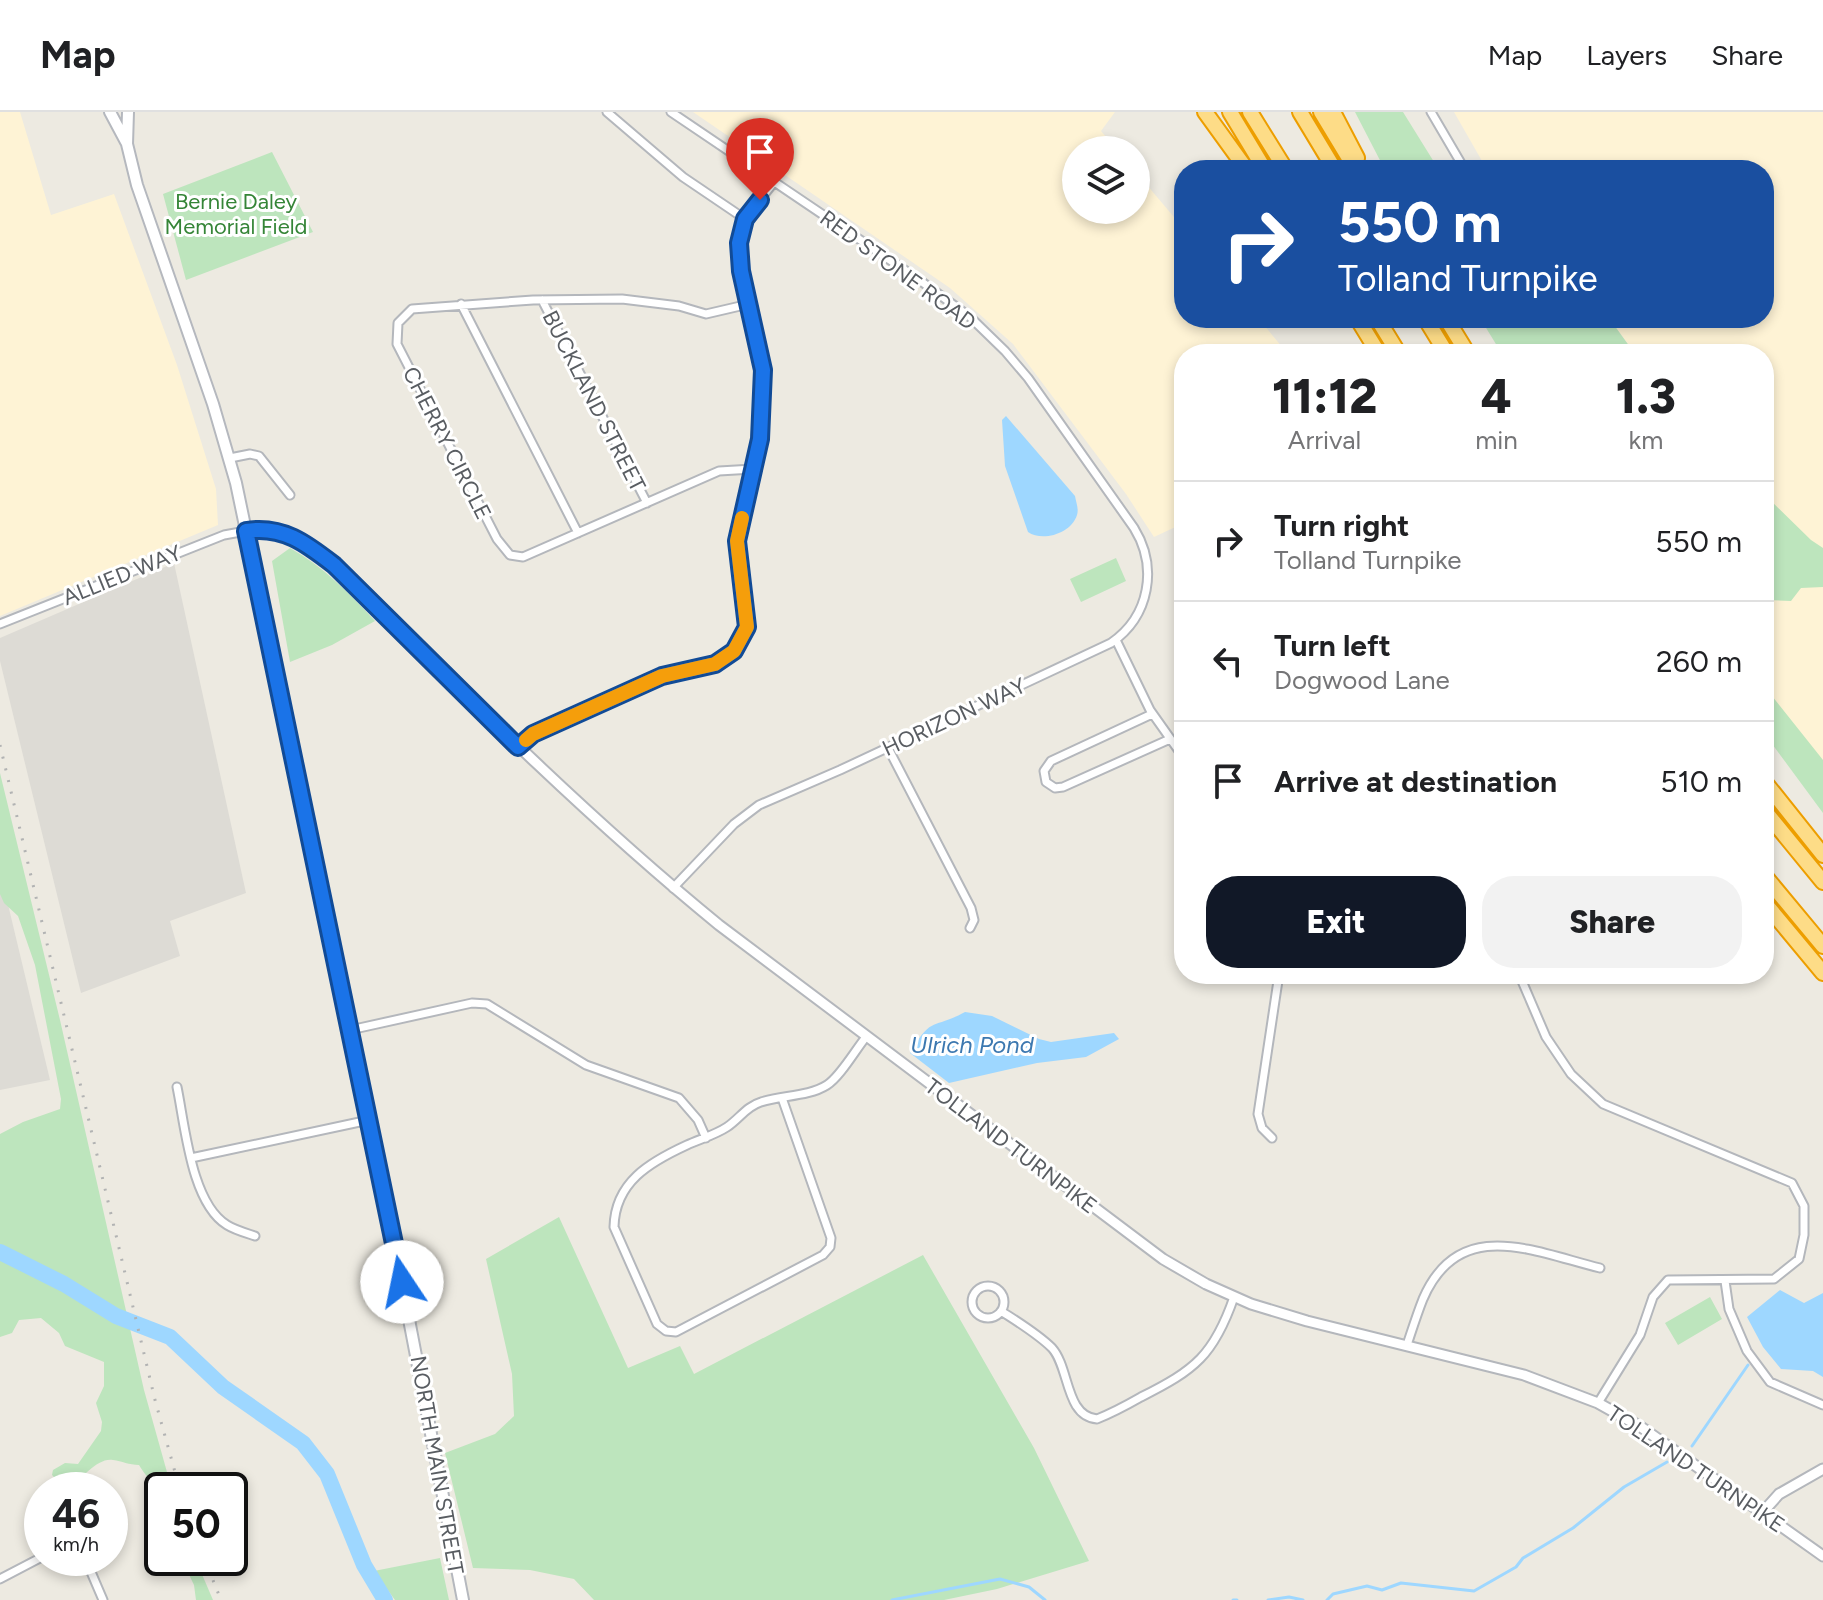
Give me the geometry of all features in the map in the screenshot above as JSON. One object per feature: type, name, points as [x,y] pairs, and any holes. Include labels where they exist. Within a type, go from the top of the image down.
[{"type":"highway","points":[[1205,112],[1240,160]]},
{"type":"highway","points":[[1230,112],[1259,160]]},
{"type":"highway","points":[[1250,112],[1280,160]]},
{"type":"highway","points":[[1300,112],[1329,160]]},
{"type":"highway","points":[[1321,112],[1352,160]]},
{"type":"highway","points":[[1333,112],[1349,139],[1356,160]]},
{"type":"highway","points":[[1774,794],[1823,855]]},
{"type":"highway","points":[[1774,822],[1823,882]]},
{"type":"highway","points":[[1774,887],[1823,946]]},
{"type":"highway","points":[[1774,914],[1823,973]]},
{"type":"main road","points":[[110,112],[127,144],[147,215],[213,404],[230,458],[246,531]]},
{"type":"main road","points":[[127,144],[128,112]]},
{"type":"main road","name":"NORTH MAIN STREET","points":[[246,531],[369,1120],[463,1600]]},
{"type":"street","points":[[607,112],[683,177],[745,219]]},
{"type":"street","name":"RED STONE ROAD","points":[[671,112],[970,317],[1028,378],[1117,504]]},
{"type":"street","points":[[1431,112],[1459,160]]},
{"type":"street","points":[[518,747],[533,734],[662,676],[715,664],[734,651],[747,627],[737,541],[760,439],[763,370],[739,243],[745,219],[774,182]]},
{"type":"street","name":"CHERRY CIRCLE","points":[[749,304],[706,314],[679,306],[622,299],[542,300],[412,309],[398,323],[397,344],[497,539],[510,555],[523,557],[719,471],[753,469]]},
{"type":"street","name":"BUCKLAND STREET","points":[[542,300],[647,503]]},
{"type":"street","points":[[461,304],[578,533]]},
{"type":"street","points":[[230,458],[250,454],[261,457],[290,495]]},
{"type":"street","name":"HORIZON WAY","points":[[673,888],[734,824],[755,808],[1116,640],[1140,611],[1148,579],[1147,559],[1141,541],[1117,504]]},
{"type":"street","name":"TOLLAND TURNPIKE","points":[[246,531],[263,528],[286,533],[309,545],[334,565],[518,747],[673,888],[1163,1259],[1234,1297],[1307,1321],[1524,1375],[1598,1403],[1641,1427],[1823,1556]]},
{"type":"street","name":"ALLIED WAY","points":[[0,624],[224,535],[246,531]]},
{"type":"street","points":[[1116,640],[1152,714],[1174,744]]},
{"type":"street","points":[[1152,714],[1051,761],[1044,771],[1046,782],[1055,788],[1063,787],[1170,739]]},
{"type":"street","points":[[888,748],[972,910],[974,920],[970,928]]},
{"type":"street","points":[[1272,1138],[1261,1126],[1258,1113],[1277,984]]},
{"type":"street","points":[[1523,984],[1546,1037],[1571,1074],[1603,1104],[1792,1183],[1804,1206],[1804,1235],[1799,1259],[1774,1279],[1668,1280],[1653,1297],[1640,1335],[1598,1403]]},
{"type":"street","points":[[350,1030],[472,1003],[487,1004],[586,1065],[679,1098],[698,1120],[706,1138]]},
{"type":"street","points":[[782,1098],[831,1238],[830,1247],[823,1255],[676,1332],[666,1331],[657,1324],[614,1227],[614,1210],[622,1191],[641,1172],[662,1158],[727,1127],[744,1111],[760,1102],[829,1084],[866,1037]]},
{"type":"street","points":[[177,1087],[198,1185],[209,1206],[225,1224],[255,1236]]},
{"type":"street","points":[[191,1158],[369,1120]]},
{"type":"street","points":[[1407,1345],[1424,1297],[1446,1264],[1473,1249],[1505,1244],[1600,1268]]},
{"type":"street","points":[[1725,1281],[1729,1309],[1747,1351],[1770,1382],[1823,1405]]},
{"type":"street","points":[[985,1286],[999,1291],[1004,1301],[1001,1311],[993,1317],[978,1315],[972,1306],[976,1291],[985,1286]]},
{"type":"street","points":[[1001,1311],[1052,1348],[1080,1412],[1097,1419],[1168,1384],[1196,1364],[1217,1338],[1234,1297]]},
{"type":"street","points":[[1762,1513],[1779,1494],[1823,1469]]},
{"type":"street","points":[[0,1579],[24,1566]]},
{"type":"street","points":[[93,1576],[103,1600]]},
{"type":"shaded area","points":[[0,112],[20,112],[51,215],[114,194],[177,365],[216,489],[218,525],[0,616]]},
{"type":"shaded area","points":[[693,112],[1115,112],[1101,131],[1105,136],[1062,136],[1062,224],[1150,224],[1150,189],[1174,217],[1174,328],[1266,328],[1280,344],[1174,344],[1174,528],[1154,537],[1126,494],[1013,344],[950,288]]},
{"type":"shaded area","points":[[1454,112],[1823,112],[1823,564],[1774,510],[1774,344],[1628,344],[1616,328],[1774,328],[1774,160],[1481,160]]},
{"type":"shaded area","points":[[174,563],[246,893],[170,921],[180,956],[81,993],[0,661],[0,638]]},
{"type":"shaded area","points":[[1823,578],[1823,779],[1774,720],[1774,588]]},
{"type":"shaded area","points":[[0,871],[50,1080],[0,1090]]},
{"type":"green space","points":[[1355,112],[1403,112],[1433,160],[1380,160]]},
{"type":"green space","name":"Bernie Daley Memorial Field","points":[[272,152],[313,232],[186,280],[163,194]]},
{"type":"green space","points":[[1486,328],[1616,328],[1628,344],[1496,344]]},
{"type":"green space","points":[[1774,504],[1823,548],[1823,587],[1801,588],[1791,601],[1774,600]]},
{"type":"green space","points":[[290,548],[325,572],[375,621],[332,645],[290,662],[272,561]]},
{"type":"green space","points":[[1116,558],[1126,581],[1081,602],[1070,579]]},
{"type":"green space","points":[[1774,699],[1823,760],[1823,813],[1774,747]]},
{"type":"green space","points":[[0,773],[144,1390],[167,1472],[144,1472],[139,1465],[107,1460],[88,1472],[53,1472],[65,1463],[78,1464],[101,1431],[102,1422],[96,1403],[104,1386],[104,1362],[65,1346],[59,1333],[41,1318],[19,1320],[12,1333],[0,1337],[0,1134],[60,1109],[61,1099],[35,965],[18,916],[4,903],[0,894]]},
{"type":"green space","points":[[559,1217],[628,1368],[680,1346],[694,1374],[923,1255],[1034,1448],[1089,1561],[997,1589],[944,1600],[594,1600],[574,1579],[530,1570],[473,1568],[445,1453],[495,1434],[514,1416],[512,1374],[486,1259]]},
{"type":"green space","points":[[1710,1297],[1722,1319],[1678,1345],[1665,1323]]},
{"type":"green space","points":[[440,1558],[449,1600],[395,1600],[374,1571]]},
{"type":"green space","points":[[190,1576],[203,1576],[213,1600],[196,1600]]},
{"type":"water","points":[[1006,416],[1075,496],[1077,515],[1063,531],[1048,536],[1028,532],[1005,466],[1002,420]]},
{"type":"water","name":"Ulrich Pond","points":[[965,1012],[992,1016],[1051,1042],[1114,1033],[1119,1039],[1086,1057],[1037,1063],[949,1083],[910,1053],[928,1028]]},
{"type":"water","points":[[1780,1290],[1804,1303],[1823,1293],[1823,1377],[1813,1371],[1781,1369],[1763,1347],[1747,1317]]},
{"type":"waterway","points":[[0,1252],[64,1284],[116,1316],[170,1337],[223,1387],[303,1443],[327,1474],[364,1565],[385,1600]]},
{"type":"waterway","points":[[1692,1446],[1748,1365]]},
{"type":"waterway","points":[[1327,1600],[1333,1594],[1367,1586],[1382,1590],[1401,1583],[1474,1591],[1516,1567],[1523,1558],[1573,1528],[1624,1487],[1667,1462]]},
{"type":"waterway","points":[[892,1600],[1000,1579],[1029,1587],[1045,1600]]},
{"type":"waterway","points":[[1268,1600],[1289,1597],[1303,1600]]},
{"type":"railway","points":[[0,745],[155,1400],[175,1472]]},
{"type":"railway","points":[[211,1576],[221,1600]]},
{"type":"slow traffic","points":[[526,740],[533,734],[662,676],[715,664],[734,651],[747,627],[737,541],[742,518]]},
{"type":"route","points":[[402,1282],[246,531],[263,528],[286,533],[309,545],[334,565],[518,747],[533,734],[662,676],[715,664],[734,651],[747,627],[737,541],[760,439],[763,370],[741,271],[739,243],[745,219],[760,200]]}]
